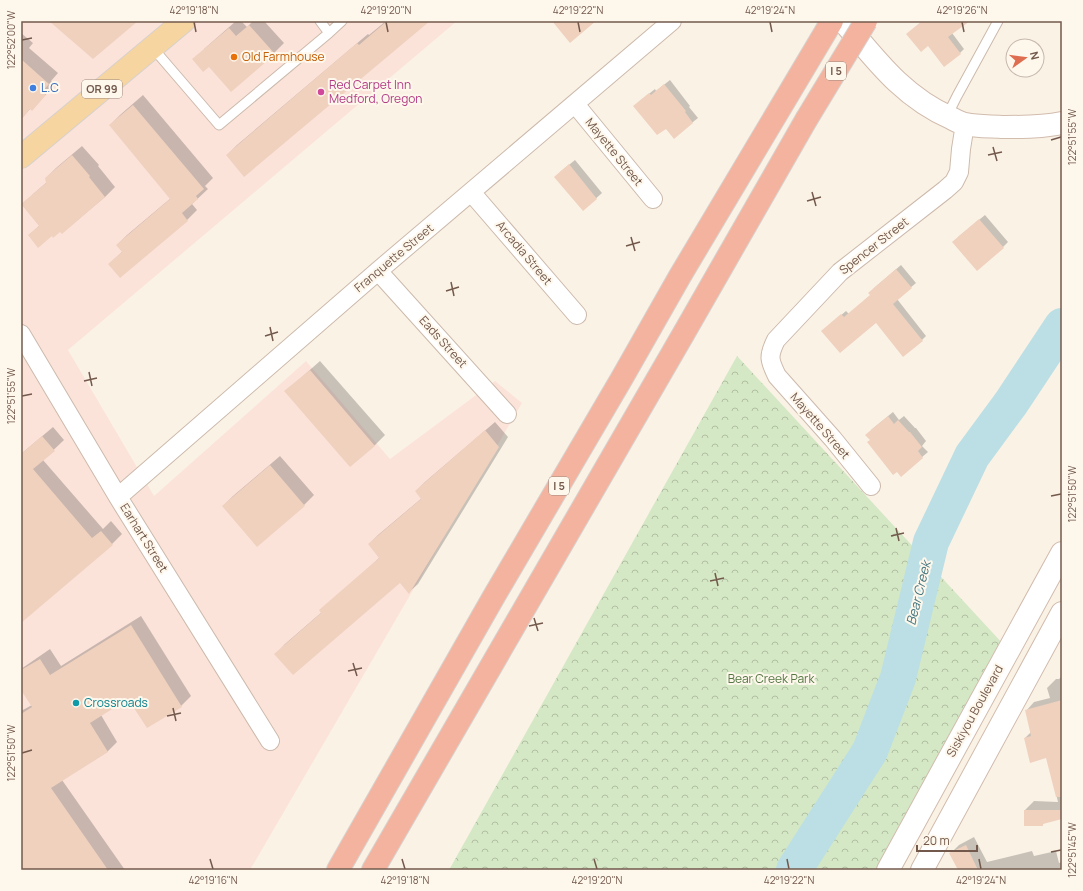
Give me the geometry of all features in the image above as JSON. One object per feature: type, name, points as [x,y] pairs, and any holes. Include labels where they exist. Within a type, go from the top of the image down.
[{"type":"highway","name":"I 5","points":[[338,870],[493,598],[680,276],[832,21]]},
{"type":"highway","name":"I 5","points":[[373,870],[806,120],[866,21]]},
{"type":"main road","name":"OR 99","points":[[21,157],[184,21]]},
{"type":"street","name":"Franquette Street","points":[[118,497],[378,271],[672,21]]},
{"type":"street","points":[[843,21],[896,81],[913,96],[931,108],[956,120],[993,126],[1030,127],[1062,123]]},
{"type":"street","name":"Mayette Street","points":[[575,104],[652,199]]},
{"type":"street","name":"Spencer Street","points":[[771,364],[770,352],[776,340],[840,272],[954,182],[959,172],[961,149],[956,120]]},
{"type":"street","name":"Arcadia Street","points":[[472,192],[577,315]]},
{"type":"street","name":"Eads Street","points":[[378,271],[508,414]]},
{"type":"street","name":"Earhart Street","points":[[21,334],[118,497],[270,741]]},
{"type":"street","name":"Mayette Street","points":[[771,364],[777,376],[833,439],[871,486]]},
{"type":"street","name":"Siskiyou Boulevard","points":[[888,870],[1062,553]]},
{"type":"street","points":[[922,870],[1062,613]]},
{"type":"lane","points":[[320,21],[329,33]]},
{"type":"lane","points":[[152,47],[219,126],[342,21]]},
{"type":"lane","points":[[956,120],[957,96],[998,21]]},
{"type":"shaded area","points":[[21,21],[457,21],[68,350],[154,496],[306,361],[390,459],[495,381],[522,403],[250,870],[21,870]]},
{"type":"green space","name":"Bear Creek Park","points":[[737,356],[1004,645],[880,870],[449,870]]},
{"type":"building","points":[[49,21],[138,21],[93,59]]},
{"type":"building","name":"Red Carpet Inn Medford, Oregon","points":[[387,21],[430,21],[244,177],[226,155],[357,43],[359,45]]},
{"type":"building","points":[[552,21],[596,21],[570,43]]},
{"type":"building","points":[[922,21],[970,21],[948,37],[961,54],[944,67],[928,46],[921,52],[906,34]]},
{"type":"building","name":"Old Farmhouse","points":[[249,25],[275,54],[231,92],[209,67],[203,72],[192,59],[229,28],[236,36]]},
{"type":"building","name":"L.C","points":[[21,59],[49,84],[42,92],[46,95],[32,111],[30,109],[21,120]]},
{"type":"building","points":[[664,84],[686,111],[685,112],[693,123],[674,139],[666,129],[657,135],[633,106],[649,93],[651,95]]},
{"type":"building","points":[[133,105],[204,189],[196,196],[198,199],[182,213],[188,221],[120,278],[108,264],[122,252],[116,245],[170,199],[109,125]]},
{"type":"building","points":[[72,155],[105,197],[62,234],[60,232],[53,238],[52,236],[38,248],[28,235],[39,226],[21,204],[46,183],[45,178]]},
{"type":"building","points":[[569,164],[597,199],[583,211],[554,177]]},
{"type":"building","points":[[979,219],[1004,248],[977,271],[952,242]]},
{"type":"building","points":[[896,269],[912,288],[893,304],[923,341],[903,357],[876,323],[840,353],[821,331],[841,314],[844,317],[870,295],[868,293]]},
{"type":"building","points":[[310,370],[375,446],[350,467],[284,391]]},
{"type":"building","points":[[888,416],[894,424],[898,420],[922,447],[918,451],[923,458],[901,477],[897,472],[893,475],[867,442],[870,440],[865,435]]},
{"type":"building","points":[[485,430],[499,447],[409,594],[400,583],[293,675],[274,654],[321,613],[319,610],[379,558],[368,544],[421,499],[415,491]]},
{"type":"building","points":[[42,436],[55,451],[33,469],[92,538],[101,531],[113,545],[21,623],[21,454]]},
{"type":"building","points":[[270,465],[305,506],[257,547],[222,506]]},
{"type":"building","name":"Crossroads","points":[[131,625],[182,707],[147,728],[128,699],[90,723],[108,752],[51,788],[108,870],[21,870],[21,714],[32,707],[21,690],[21,670],[40,659],[50,675]]},
{"type":"building","points":[[1062,700],[1062,797],[1056,797],[1046,758],[1030,763],[1024,738],[1031,736],[1025,710]]},
{"type":"building","points":[[1024,810],[1062,810],[1062,819],[1043,824],[1043,826],[1024,826]]},
{"type":"building","points":[[966,845],[978,870],[958,870],[949,853]]},
{"type":"waterway","name":"Bear Creek","points":[[794,870],[870,751],[898,678],[931,542],[972,456],[1011,403],[1062,326]]},
{"type":"place","name":"Old Farmhouse","points":[[234,57]]},
{"type":"place","name":"L.C","points":[[33,88]]},
{"type":"place","name":"Red Carpet Inn Medford, Oregon","points":[[321,92]]},
{"type":"place","name":"Crossroads","points":[[76,703]]}]
